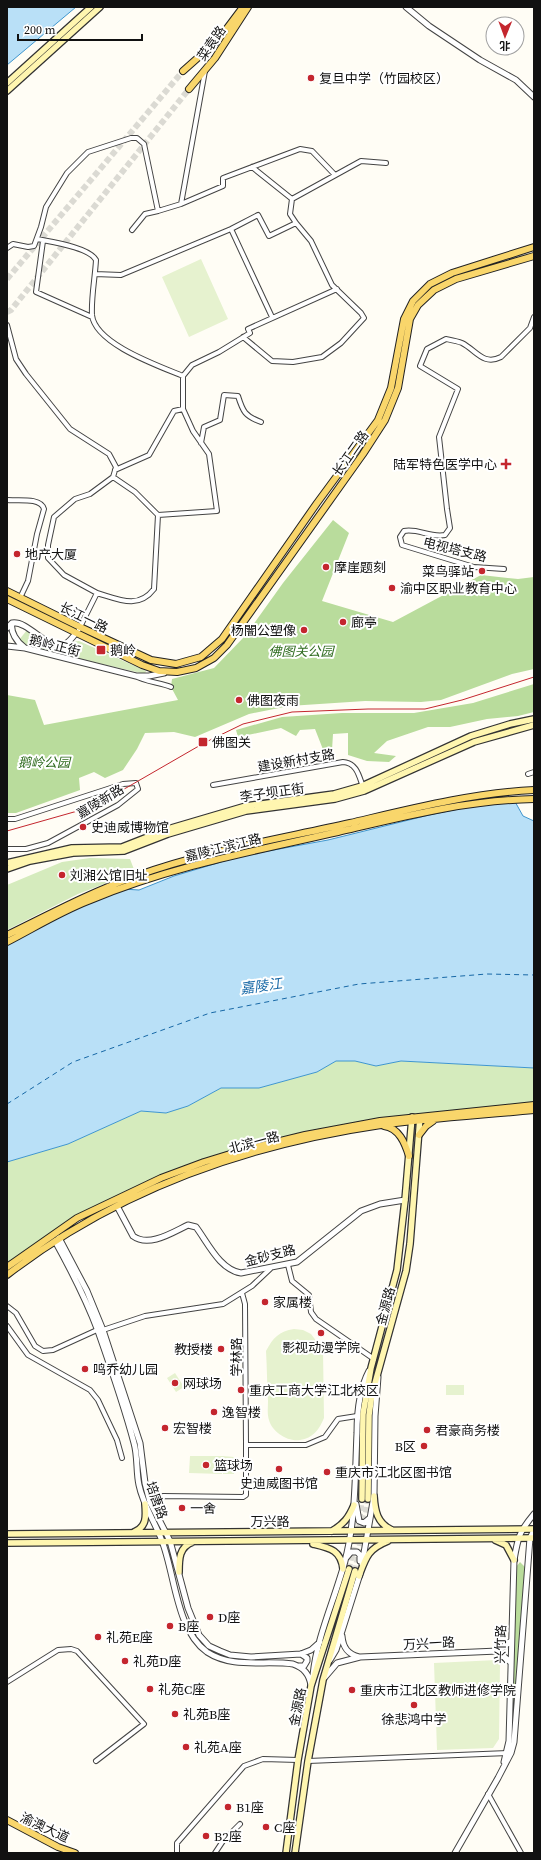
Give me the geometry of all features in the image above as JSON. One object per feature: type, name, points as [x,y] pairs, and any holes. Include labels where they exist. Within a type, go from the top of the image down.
[{"type":"main road","points":[[7,83],[91,7]]},
{"type":"main road","points":[[7,91],[100,7]]},
{"type":"main road","name":"菜袁路","points":[[183,71],[219,39],[243,7]]},
{"type":"main road","name":"菜袁路","points":[[189,89],[205,71],[248,7]]},
{"type":"main road","name":"长江二路","points":[[176,664],[201,657],[222,639],[317,503],[378,420],[391,388],[404,319],[413,301],[430,284],[446,275],[534,247]]},
{"type":"main road","name":"长江二路","points":[[168,672],[177,672],[196,668],[214,658],[224,648],[363,454],[385,420],[393,402],[398,388],[410,320],[418,305],[434,290],[456,279],[534,256]]},
{"type":"main road","name":"长江一路","points":[[7,591],[142,665],[168,672]]},
{"type":"main road","name":"长江一路","points":[[7,599],[151,660],[176,664]]},
{"type":"main road","name":"李子坝正街","points":[[363,789],[471,736],[510,724],[534,719]]},
{"type":"main road","name":"李子坝正街","points":[[7,863],[72,848],[122,847],[168,829],[237,811],[334,797],[363,789],[474,742],[534,725]]},
{"type":"main road","points":[[455,803],[511,791],[534,790]]},
{"type":"main road","points":[[455,803],[534,799]]},
{"type":"main road","name":"嘉陵江滨江路","points":[[7,935],[85,895],[137,875],[192,858],[455,803]]},
{"type":"main road","name":"嘉陵江滨江路","points":[[7,942],[87,901],[140,881],[194,865],[455,803]]},
{"type":"main road","name":"李子坝正街","points":[[7,869],[30,861],[73,853],[124,851],[168,834],[237,811]]},
{"type":"main road","name":"北滨一路","points":[[420,1119],[534,1105]]},
{"type":"main road","name":"北滨一路","points":[[7,1267],[77,1218],[161,1178],[204,1162],[243,1150],[305,1135],[380,1121],[412,1119],[437,1120],[534,1110]]},
{"type":"main road","name":"北滨一路","points":[[7,1275],[57,1239],[117,1206],[183,1175],[245,1155],[306,1140],[412,1119]]},
{"type":"main road","name":"金源路","points":[[362,1499],[363,1414],[371,1368],[397,1270],[412,1119]]},
{"type":"main road","name":"金源路","points":[[368,1499],[369,1416],[379,1370],[406,1271],[420,1119]]},
{"type":"main road","points":[[419,1135],[426,1126],[437,1120]]},
{"type":"main road","points":[[380,1125],[390,1127],[399,1134],[405,1144],[409,1156],[414,1154],[417,1158]]},
{"type":"main road","points":[[374,1496],[377,1517],[386,1527],[394,1531]]},
{"type":"main road","points":[[123,1534],[135,1532],[142,1527],[146,1520],[145,1504]]},
{"type":"main road","points":[[331,1532],[343,1524],[354,1505]]},
{"type":"main road","name":"万兴路","points":[[7,1534],[534,1529]]},
{"type":"main road","points":[[414,1540],[409,1538],[408,1535],[417,1531]]},
{"type":"main road","points":[[316,1532],[321,1536],[317,1541]]},
{"type":"main road","name":"万兴路","points":[[7,1543],[349,1541],[532,1538]]},
{"type":"main road","points":[[485,1539],[499,1541],[506,1545],[514,1560]]},
{"type":"main road","points":[[359,1576],[368,1554],[379,1545],[390,1540]]},
{"type":"main road","points":[[179,1572],[181,1552],[187,1545],[198,1541]]},
{"type":"main road","points":[[305,1541],[333,1550],[341,1558],[346,1569]]},
{"type":"main road","name":"金源路","points":[[286,1853],[298,1760],[311,1686],[346,1569]]},
{"type":"main road","name":"金源路","points":[[295,1853],[308,1761],[323,1680],[355,1571]]},
{"type":"main road","name":"渝澳大道","points":[[7,1820],[58,1847],[75,1853]]},
{"type":"street","points":[[406,7],[429,26],[480,60],[516,80],[534,97]]},
{"type":"street","points":[[181,204],[205,71]]},
{"type":"street","points":[[7,248],[13,244],[28,247],[34,246],[46,207],[67,173],[88,152],[131,138],[137,138],[144,144],[158,210]]},
{"type":"street","points":[[132,230],[145,214],[181,204],[223,186],[223,178],[300,149],[312,151],[335,175]]},
{"type":"street","points":[[292,199],[361,161],[386,163]]},
{"type":"street","points":[[252,167],[292,199]]},
{"type":"street","points":[[243,337],[272,360],[293,362],[322,357],[341,343],[364,318],[361,313],[332,285],[311,241],[290,214],[292,199]]},
{"type":"street","points":[[95,274],[121,274],[231,229],[258,216],[269,236],[296,223]]},
{"type":"street","points":[[231,229],[272,317]]},
{"type":"street","points":[[37,239],[79,249],[94,256],[96,260],[92,317]]},
{"type":"street","points":[[43,241],[36,292],[92,317],[104,336],[128,353],[183,376]]},
{"type":"street","points":[[113,477],[135,492],[158,515],[217,512],[209,454],[193,431],[183,409],[183,376],[192,365],[219,352],[250,333],[248,329],[272,317],[337,290]]},
{"type":"street","name":"电视塔支路","points":[[504,569],[474,567],[402,545],[400,537],[404,531],[412,529],[436,537],[445,536],[450,528],[439,437],[458,389],[420,366],[427,349],[446,339],[461,343],[486,360],[494,360],[500,357],[530,328],[534,318]]},
{"type":"street","points":[[7,325],[16,359],[26,374],[70,428],[109,454],[116,468],[113,477],[90,494],[75,499],[54,517],[48,545],[48,558],[64,575],[97,593],[124,602],[141,601],[149,596],[154,589],[158,515]]},
{"type":"street","points":[[201,443],[204,427],[220,420],[224,395],[238,396],[243,412],[252,419],[261,422]]},
{"type":"street","points":[[115,470],[149,454],[174,411],[183,409]]},
{"type":"street","points":[[7,500],[38,502],[44,509],[37,534],[28,581],[20,598]]},
{"type":"street","points":[[12,623],[23,625],[55,646],[66,644],[78,630],[97,593]]},
{"type":"street","points":[[7,628],[12,623]]},
{"type":"street","points":[[12,623],[12,630],[18,641],[25,648]]},
{"type":"street","name":"鹅岭正街","points":[[7,646],[25,648],[136,676],[149,676],[168,672]]},
{"type":"street","points":[[136,676],[140,679],[161,682],[171,687]]},
{"type":"street","name":"建设新村支路","points":[[213,785],[343,762],[355,767],[363,789]]},
{"type":"street","points":[[528,774],[534,772]]},
{"type":"street","name":"嘉陵新路","points":[[7,820],[15,819],[123,784],[136,783],[138,785],[138,789],[133,794],[118,805],[48,843],[26,849],[7,850]]},
{"type":"street","name":"金砂支路","points":[[117,1206],[133,1236],[136,1238],[146,1240],[156,1239],[188,1225],[193,1226],[196,1227],[229,1270],[241,1273],[288,1265],[302,1260],[361,1211],[380,1204],[405,1200]]},
{"type":"street","name":"培唐路","points":[[57,1239],[100,1330],[140,1443],[148,1496],[170,1541],[191,1616],[199,1635],[210,1646],[230,1655],[242,1656],[301,1654],[311,1650],[320,1642]]},
{"type":"street","points":[[288,1265],[292,1281],[309,1295],[311,1312],[316,1320],[374,1359]]},
{"type":"street","points":[[7,1306],[16,1313],[35,1346],[43,1351],[53,1350],[100,1330],[145,1316],[215,1306],[229,1301],[259,1281],[270,1268]]},
{"type":"street","name":"学林路","points":[[158,1499],[163,1496],[243,1497],[246,1495],[245,1304],[242,1293]]},
{"type":"street","points":[[7,1326],[28,1355],[80,1383],[94,1394],[118,1440],[122,1458]]},
{"type":"street","name":"培唐路","points":[[100,1330],[135,1445],[139,1484],[145,1504],[162,1541],[181,1610],[189,1630],[202,1647],[213,1655],[229,1661],[252,1664],[285,1663],[299,1666]]},
{"type":"street","points":[[311,1686],[320,1642],[346,1569],[345,1559],[351,1531],[355,1496],[357,1416],[364,1382],[371,1368]]},
{"type":"street","points":[[327,1666],[336,1650],[359,1576],[367,1540],[374,1496],[375,1416],[379,1370]]},
{"type":"street","points":[[246,1445],[306,1445],[325,1437],[338,1419],[357,1416]]},
{"type":"street","points":[[355,1496],[357,1519],[364,1523],[370,1518]]},
{"type":"street","name":"兴竹路","points":[[509,1753],[510,1662],[514,1560],[521,1529],[534,1514]]},
{"type":"street","name":"兴竹路","points":[[455,1853],[488,1793],[498,1778],[509,1753],[516,1721],[519,1665],[534,1529]]},
{"type":"street","points":[[345,1559],[351,1552],[359,1553],[361,1558],[359,1576]]},
{"type":"street","points":[[341,1634],[342,1642],[346,1650],[352,1655],[360,1657]]},
{"type":"street","points":[[510,1662],[498,1651],[511,1641]]},
{"type":"street","points":[[7,1682],[58,1650],[71,1649],[77,1651],[144,1724],[96,1761]]},
{"type":"street","name":"万兴一路","points":[[323,1680],[337,1663],[360,1657],[498,1651]]},
{"type":"street","points":[[299,1666],[304,1666],[307,1661],[307,1658],[301,1654]]},
{"type":"street","points":[[299,1666],[308,1674],[311,1686]]},
{"type":"street","points":[[308,1761],[509,1753]]},
{"type":"street","points":[[177,1853],[176,1846],[180,1840],[244,1766],[263,1759],[298,1760]]},
{"type":"street","points":[[488,1793],[521,1853]]},
{"type":"street","points":[[215,1853],[223,1841],[240,1824]]},
{"type":"green space","points":[[201,259],[228,319],[189,337],[162,277]]},
{"type":"green space","name":"佛图关公园","points":[[333,520],[349,533],[322,601],[393,622],[481,575],[518,579],[534,577],[534,669],[512,674],[441,700],[421,702],[365,701],[289,706],[249,714],[195,737],[174,732],[145,733],[137,749],[123,770],[105,778],[94,772],[79,778],[80,790],[16,813],[7,813],[7,695],[35,700],[44,725],[178,700],[171,687],[172,679],[214,668],[245,636],[283,583]]},
{"type":"green space","points":[[27,630],[52,647],[61,648],[79,641],[146,671],[145,674],[25,646],[19,640]]},
{"type":"green space","points":[[534,684],[534,712],[518,716],[487,719],[450,727],[428,727],[387,741],[374,753],[396,756],[389,762],[367,761],[348,755],[348,733],[333,734],[332,750],[324,752],[315,729],[300,730],[296,736],[281,728],[238,737],[236,730],[282,717],[342,713],[414,713],[473,703]]},
{"type":"green space","points":[[90,858],[130,859],[135,872],[78,894],[7,930],[7,885],[62,862]]},
{"type":"green space","points":[[336,1061],[355,1061],[376,1066],[401,1061],[534,1068],[534,1103],[381,1119],[204,1160],[76,1216],[7,1264],[7,1162],[68,1144],[141,1111],[166,1113],[188,1106],[221,1088],[259,1088],[317,1072]]},
{"type":"green space","points":[[294,1329],[303,1330],[311,1334],[323,1350],[324,1418],[318,1430],[309,1437],[300,1440],[286,1438],[277,1432],[269,1420],[268,1413],[266,1351],[271,1342],[280,1333]]},
{"type":"green space","name":"网球场","points":[[175,1373],[184,1387],[176,1392],[167,1378]]},
{"type":"green space","points":[[446,1385],[464,1385],[464,1395],[446,1395]]},
{"type":"green space","points":[[190,1456],[223,1456],[222,1474],[189,1473]]},
{"type":"green space","name":"篮球场","points":[[223,1456],[234,1457],[234,1474],[223,1474]]},
{"type":"green space","points":[[520,1562],[525,1567],[515,1710],[511,1710],[516,1567]]},
{"type":"green space","points":[[497,1660],[500,1663],[499,1739],[493,1748],[437,1750],[434,1663]]},
{"type":"water","points":[[7,7],[76,7],[7,65]]},
{"type":"water","name":"嘉陵江","points":[[513,798],[523,816],[534,821],[534,1068],[401,1061],[376,1066],[355,1061],[336,1061],[317,1072],[259,1088],[221,1088],[188,1106],[166,1113],[141,1111],[68,1144],[7,1162],[7,938],[106,888],[139,890],[174,876],[241,856],[328,840],[429,815]]},
{"type":"ferry route","points":[[7,1104],[73,1062],[210,1013],[359,984],[487,974],[534,975]]},
{"type":"tunnel","points":[[7,279],[183,71]]},
{"type":"tunnel","points":[[7,312],[11,310],[189,89]]},
{"type":"tunnel","points":[[349,1569],[359,1526],[362,1499]]},
{"type":"tunnel","points":[[355,1571],[368,1499]]},
{"type":"railway","points":[[7,831],[81,810],[126,788],[204,743],[243,724],[292,712],[368,709],[425,709],[462,700],[534,677]]},
{"type":"place","name":"复旦中学（竹园校区）","points":[[311,78]]},
{"type":"place","name":"陆军特色医学中心","points":[[506,464]]},
{"type":"place","name":"地产大厦","points":[[17,554]]},
{"type":"place","name":"摩崖题刻","points":[[326,567]]},
{"type":"place","name":"菜鸟驿站","points":[[482,571]]},
{"type":"place","name":"渝中区职业教育中心","points":[[392,588]]},
{"type":"place","name":"廊亭","points":[[343,622]]},
{"type":"place","name":"杨闇公塑像","points":[[304,630]]},
{"type":"place","name":"鹅岭","points":[[101,650]]},
{"type":"place","name":"佛图夜雨","points":[[239,700]]},
{"type":"place","name":"佛图关","points":[[203,742]]},
{"type":"place","name":"史迪威博物馆","points":[[83,827]]},
{"type":"place","name":"刘湘公馆旧址","points":[[62,875]]},
{"type":"place","name":"家属楼","points":[[265,1302]]},
{"type":"place","name":"影视动漫学院","points":[[321,1333]]},
{"type":"place","name":"教授楼","points":[[221,1349]]},
{"type":"place","name":"鸣乔幼儿园","points":[[85,1369]]},
{"type":"place","name":"网球场","points":[[175,1383]]},
{"type":"place","name":"重庆工商大学江北校区","points":[[241,1390]]},
{"type":"place","name":"逸智楼","points":[[214,1412]]},
{"type":"place","name":"宏智楼","points":[[165,1428]]},
{"type":"place","name":"君豪商务楼","points":[[427,1430]]},
{"type":"place","name":"B区","points":[[424,1446]]},
{"type":"place","name":"篮球场","points":[[206,1465]]},
{"type":"place","name":"史迪威图书馆","points":[[279,1469]]},
{"type":"place","name":"重庆市江北区图书馆","points":[[327,1472]]},
{"type":"place","name":"一舍","points":[[182,1508]]},
{"type":"place","name":"D座","points":[[210,1617]]},
{"type":"place","name":"B座","points":[[170,1626]]},
{"type":"place","name":"礼苑E座","points":[[98,1637]]},
{"type":"place","name":"礼苑D座","points":[[125,1661]]},
{"type":"place","name":"礼苑C座","points":[[150,1689]]},
{"type":"place","name":"重庆市江北区教师进修学院","points":[[352,1690]]},
{"type":"place","name":"徐悲鸿中学","points":[[414,1705]]},
{"type":"place","name":"礼苑B座","points":[[175,1714]]},
{"type":"place","name":"礼苑A座","points":[[186,1747]]},
{"type":"place","name":"B1座","points":[[228,1807]]},
{"type":"place","name":"C座","points":[[266,1827]]},
{"type":"place","name":"B2座","points":[[206,1836]]},
{"type":"park label","name":"鹅岭公园","points":[[44,762]]}]
